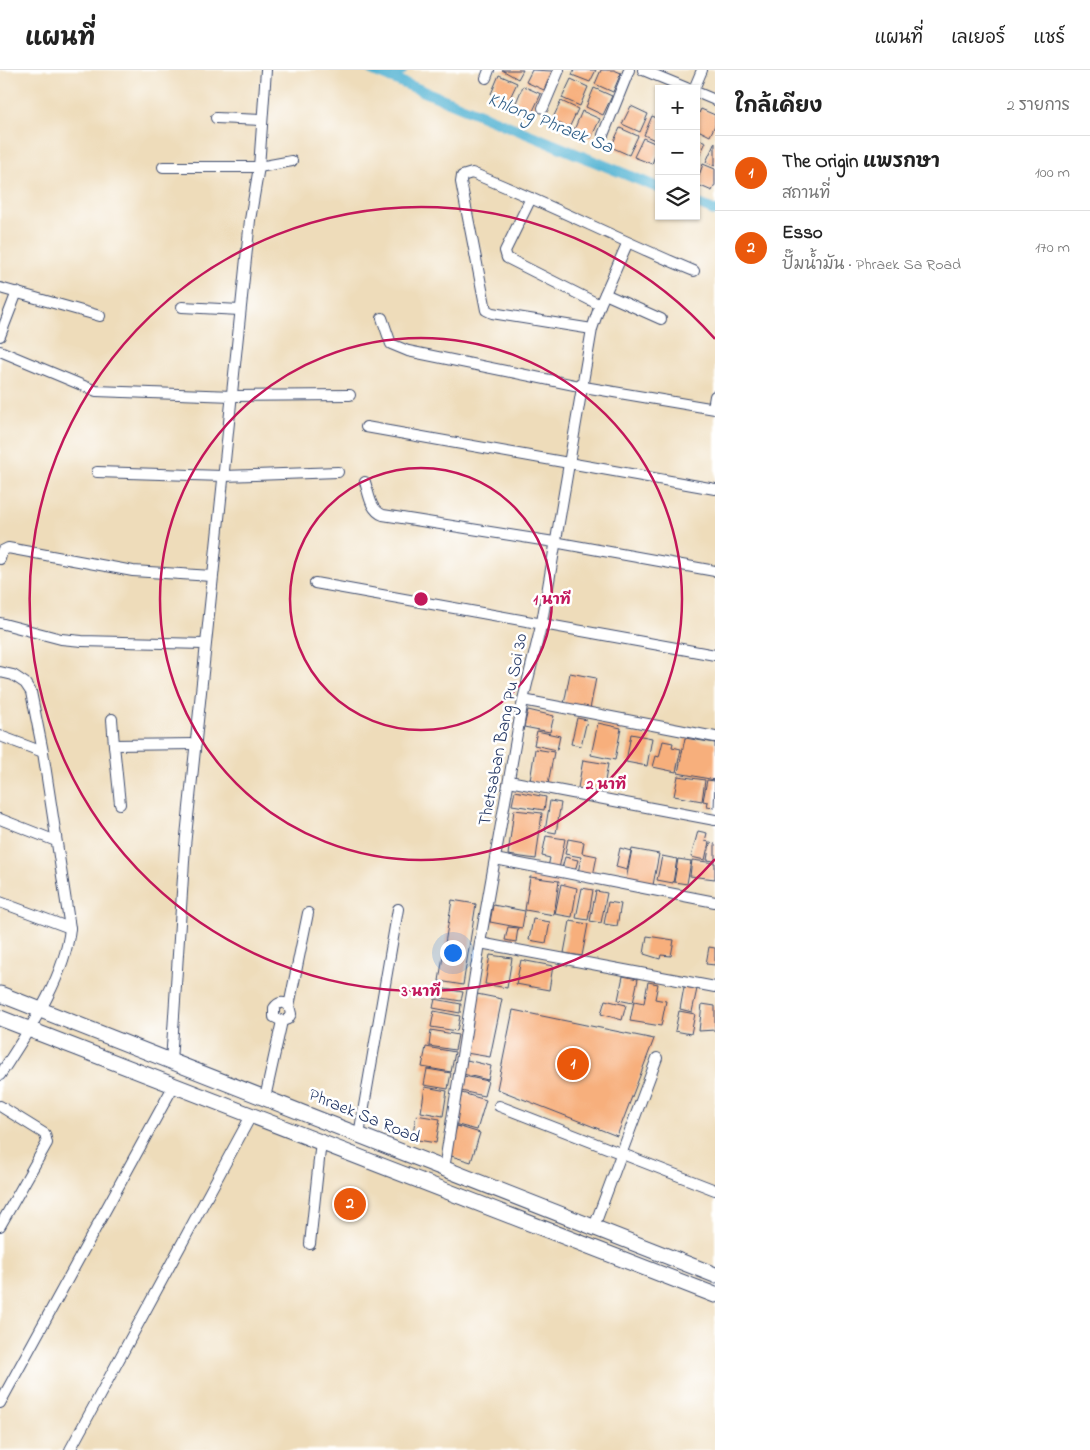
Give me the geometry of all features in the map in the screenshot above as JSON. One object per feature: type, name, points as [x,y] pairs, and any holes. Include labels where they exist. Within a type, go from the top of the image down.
[{"type":"main road","name":"Phraek Sa Road","points":[[0,994],[715,1275]]},
{"type":"main road","points":[[0,1018],[321,1140],[715,1295]]},
{"type":"street","points":[[171,1062],[180,906],[204,644],[233,396],[250,220],[259,167],[266,70]]},
{"type":"street","points":[[543,108],[559,70]]},
{"type":"street","points":[[603,135],[629,70]]},
{"type":"street","points":[[643,70],[679,85]]},
{"type":"street","points":[[697,85],[702,70]]},
{"type":"street","points":[[700,92],[715,100]]},
{"type":"street","points":[[216,118],[262,120]]},
{"type":"street","points":[[163,167],[259,167],[292,161]]},
{"type":"street","points":[[592,329],[492,313],[486,310],[479,283],[461,182],[462,176],[472,173],[531,198],[627,244],[694,271]]},
{"type":"street","points":[[531,198],[505,251],[507,258],[600,305]]},
{"type":"street","name":"Thetsaban Bang Pu Soi 30","points":[[444,1169],[480,943],[523,700],[542,622],[568,462],[584,387],[592,329],[600,305],[627,244]]},
{"type":"street","points":[[0,288],[100,316]]},
{"type":"street","points":[[0,336],[17,292]]},
{"type":"street","points":[[605,294],[661,319]]},
{"type":"street","points":[[182,307],[240,310]]},
{"type":"street","points":[[382,318],[391,344],[408,351],[584,387],[714,408],[715,396]]},
{"type":"street","points":[[0,351],[96,391],[233,396],[350,395]]},
{"type":"street","points":[[366,427],[715,489]]},
{"type":"street","points":[[97,472],[223,476],[338,472]]},
{"type":"street","points":[[365,482],[373,507],[376,512],[383,515],[554,542],[715,571]]},
{"type":"street","points":[[1,554],[8,548],[133,572],[212,576]]},
{"type":"street","points":[[315,583],[542,622],[715,655]]},
{"type":"street","points":[[0,623],[61,639],[204,644]]},
{"type":"street","points":[[0,672],[13,675],[25,683],[31,692],[43,752],[70,928],[65,954],[41,1010],[0,1075]]},
{"type":"street","points":[[523,700],[715,737]]},
{"type":"street","points":[[112,720],[120,804]]},
{"type":"street","points":[[0,736],[43,752]]},
{"type":"street","points":[[114,745],[196,744]]},
{"type":"street","points":[[509,781],[715,820]]},
{"type":"street","points":[[0,819],[56,841]]},
{"type":"street","points":[[495,859],[715,902]]},
{"type":"street","points":[[0,902],[70,928]]},
{"type":"street","points":[[359,1135],[398,909]]},
{"type":"street","points":[[282,1021],[290,1017],[292,1011],[289,1006],[308,913]]},
{"type":"street","points":[[480,943],[715,987]]},
{"type":"street","points":[[282,1021],[274,1017],[274,1008],[280,1003],[289,1006]]},
{"type":"street","points":[[265,1098],[282,1021]]},
{"type":"street","points":[[594,1227],[657,1058]]},
{"type":"street","points":[[0,1403],[174,1085]]},
{"type":"street","points":[[0,1106],[45,1134],[47,1138],[47,1143],[0,1226]]},
{"type":"street","points":[[499,1106],[621,1151],[715,1190]]},
{"type":"street","points":[[70,1450],[252,1114]]},
{"type":"street","points":[[310,1244],[321,1140]]},
{"type":"building","points":[[502,70],[523,70],[518,79]]},
{"type":"building","points":[[532,70],[552,71],[544,90],[526,82]]},
{"type":"building","points":[[574,70],[596,70],[590,82],[572,75]]},
{"type":"building","points":[[601,70],[614,70],[621,73],[613,92],[595,84]]},
{"type":"building","points":[[499,75],[517,83],[508,102],[491,94]]},
{"type":"building","points":[[571,79],[588,87],[580,106],[562,98]]},
{"type":"building","points":[[523,86],[541,94],[532,113],[515,105]]},
{"type":"building","points":[[594,88],[612,96],[603,115],[586,107]]},
{"type":"building","points":[[561,101],[578,109],[569,128],[552,120]]},
{"type":"building","points":[[631,106],[648,114],[640,132],[622,124]]},
{"type":"building","points":[[701,109],[715,115],[715,125],[710,136],[700,131]]},
{"type":"building","points":[[582,111],[600,119],[591,138],[574,130]]},
{"type":"building","points":[[652,116],[655,117],[655,140],[644,135]]},
{"type":"building","points":[[620,128],[638,136],[629,155],[611,147]]},
{"type":"building","points":[[643,138],[655,143],[655,156],[652,164],[634,157]]},
{"type":"building","points":[[700,140],[706,142],[700,155]]},
{"type":"building","points":[[715,142],[715,166],[706,162]]},
{"type":"building","points":[[703,164],[715,169],[715,185],[712,191],[700,186],[700,173]]},
{"type":"building","points":[[570,673],[596,678],[590,709],[564,704]]},
{"type":"building","points":[[528,710],[554,716],[550,732],[524,727]]},
{"type":"building","points":[[577,718],[587,720],[581,746],[571,744]]},
{"type":"building","points":[[598,723],[621,728],[615,760],[591,755]]},
{"type":"building","points":[[537,731],[560,736],[557,750],[534,745]]},
{"type":"building","points":[[631,734],[652,738],[647,766],[626,762]]},
{"type":"building","points":[[685,738],[715,743],[715,780],[678,773]]},
{"type":"building","points":[[663,741],[673,743],[672,747],[681,749],[676,772],[653,767],[656,756],[659,757]]},
{"type":"building","points":[[535,749],[554,752],[548,784],[530,781]]},
{"type":"building","points":[[583,760],[608,764],[603,792],[578,788]]},
{"type":"building","points":[[678,776],[705,780],[702,801],[674,796]]},
{"type":"building","points":[[707,780],[715,781],[714,808],[707,807],[708,802],[703,801]]},
{"type":"building","points":[[515,791],[546,797],[544,810],[512,805]]},
{"type":"building","points":[[550,801],[561,803],[556,833],[545,831]]},
{"type":"building","points":[[514,810],[542,813],[536,859],[508,855]]},
{"type":"building","points":[[698,831],[707,833],[705,841],[709,842],[705,860],[691,857]]},
{"type":"building","points":[[546,836],[565,839],[559,869],[548,867],[550,858],[542,856]]},
{"type":"building","points":[[568,839],[584,842],[582,853],[597,856],[593,876],[578,873],[581,857],[565,854]]},
{"type":"building","points":[[710,843],[715,844],[715,861],[707,860]]},
{"type":"building","points":[[620,848],[631,851],[627,870],[616,867]]},
{"type":"building","points":[[632,849],[659,854],[653,885],[626,880]]},
{"type":"building","points":[[662,856],[677,859],[673,883],[657,880]]},
{"type":"building","points":[[565,857],[578,860],[575,871],[562,868]]},
{"type":"building","points":[[678,859],[691,861],[687,884],[674,882]]},
{"type":"building","points":[[692,860],[715,863],[715,879],[690,876]]},
{"type":"building","points":[[530,877],[559,881],[554,915],[525,910]]},
{"type":"building","points":[[561,884],[577,888],[572,917],[555,914]]},
{"type":"building","points":[[582,888],[593,890],[588,920],[576,918]]},
{"type":"building","points":[[596,891],[607,893],[601,923],[590,921]]},
{"type":"building","points":[[452,900],[476,904],[463,985],[439,981]]},
{"type":"building","points":[[608,902],[621,904],[617,926],[604,924]]},
{"type":"building","points":[[493,905],[525,911],[522,928],[490,922]]},
{"type":"building","points":[[533,919],[550,922],[546,943],[529,940]]},
{"type":"building","points":[[570,921],[588,924],[582,956],[564,953]]},
{"type":"building","points":[[508,927],[518,928],[516,942],[505,940]]},
{"type":"building","points":[[647,936],[674,940],[671,956],[661,955],[660,959],[644,954]]},
{"type":"building","points":[[709,947],[715,948],[715,965],[706,964]]},
{"type":"building","points":[[490,955],[512,958],[507,988],[485,984]]},
{"type":"building","points":[[521,960],[553,966],[549,990],[516,984]]},
{"type":"building","points":[[623,976],[638,979],[633,1003],[618,1000]]},
{"type":"building","points":[[648,982],[658,984],[655,999],[666,1001],[661,1026],[630,1021],[634,1001],[644,1003]]},
{"type":"building","points":[[684,987],[697,989],[692,1012],[680,1009]]},
{"type":"building","points":[[438,988],[463,992],[461,1001],[436,997]]},
{"type":"building","points":[[477,994],[502,999],[490,1057],[466,1053]]},
{"type":"building","points":[[435,999],[461,1004],[460,1013],[433,1008]]},
{"type":"building","points":[[605,1000],[626,1005],[622,1020],[601,1014]]},
{"type":"building","points":[[702,1004],[715,1006],[715,1030],[699,1031]]},
{"type":"building","points":[[513,1010],[654,1039],[617,1136],[497,1089]]},
{"type":"building","points":[[434,1011],[460,1016],[457,1031],[431,1027]]},
{"type":"building","points":[[679,1011],[695,1014],[691,1034],[675,1031]]},
{"type":"building","points":[[431,1030],[458,1035],[455,1050],[429,1046]]},
{"type":"building","points":[[426,1047],[455,1052],[451,1072],[422,1067]]},
{"type":"building","points":[[467,1060],[491,1066],[488,1080],[463,1074]]},
{"type":"building","points":[[427,1069],[451,1073],[448,1089],[424,1085]]},
{"type":"building","points":[[464,1076],[488,1081],[484,1096],[461,1091]]},
{"type":"building","points":[[425,1087],[447,1091],[443,1116],[421,1112]]},
{"type":"building","points":[[462,1093],[486,1100],[477,1130],[454,1124]]},
{"type":"building","points":[[416,1115],[440,1119],[436,1143],[412,1139]]},
{"type":"building","points":[[457,1126],[480,1133],[471,1162],[448,1155]]},
{"type":"waterway","name":"Khlong Phraek Sa","points":[[372,70],[655,186]]},
{"type":"waterway","points":[[391,78],[402,70]]},
{"type":"waterway","name":"Khlong Phraek Sa","points":[[700,205],[715,211]]},
{"type":"place","name":"The Origin แพรกษา","points":[[573,1064]]},
{"type":"place","name":"Esso","points":[[350,1204]]}]
